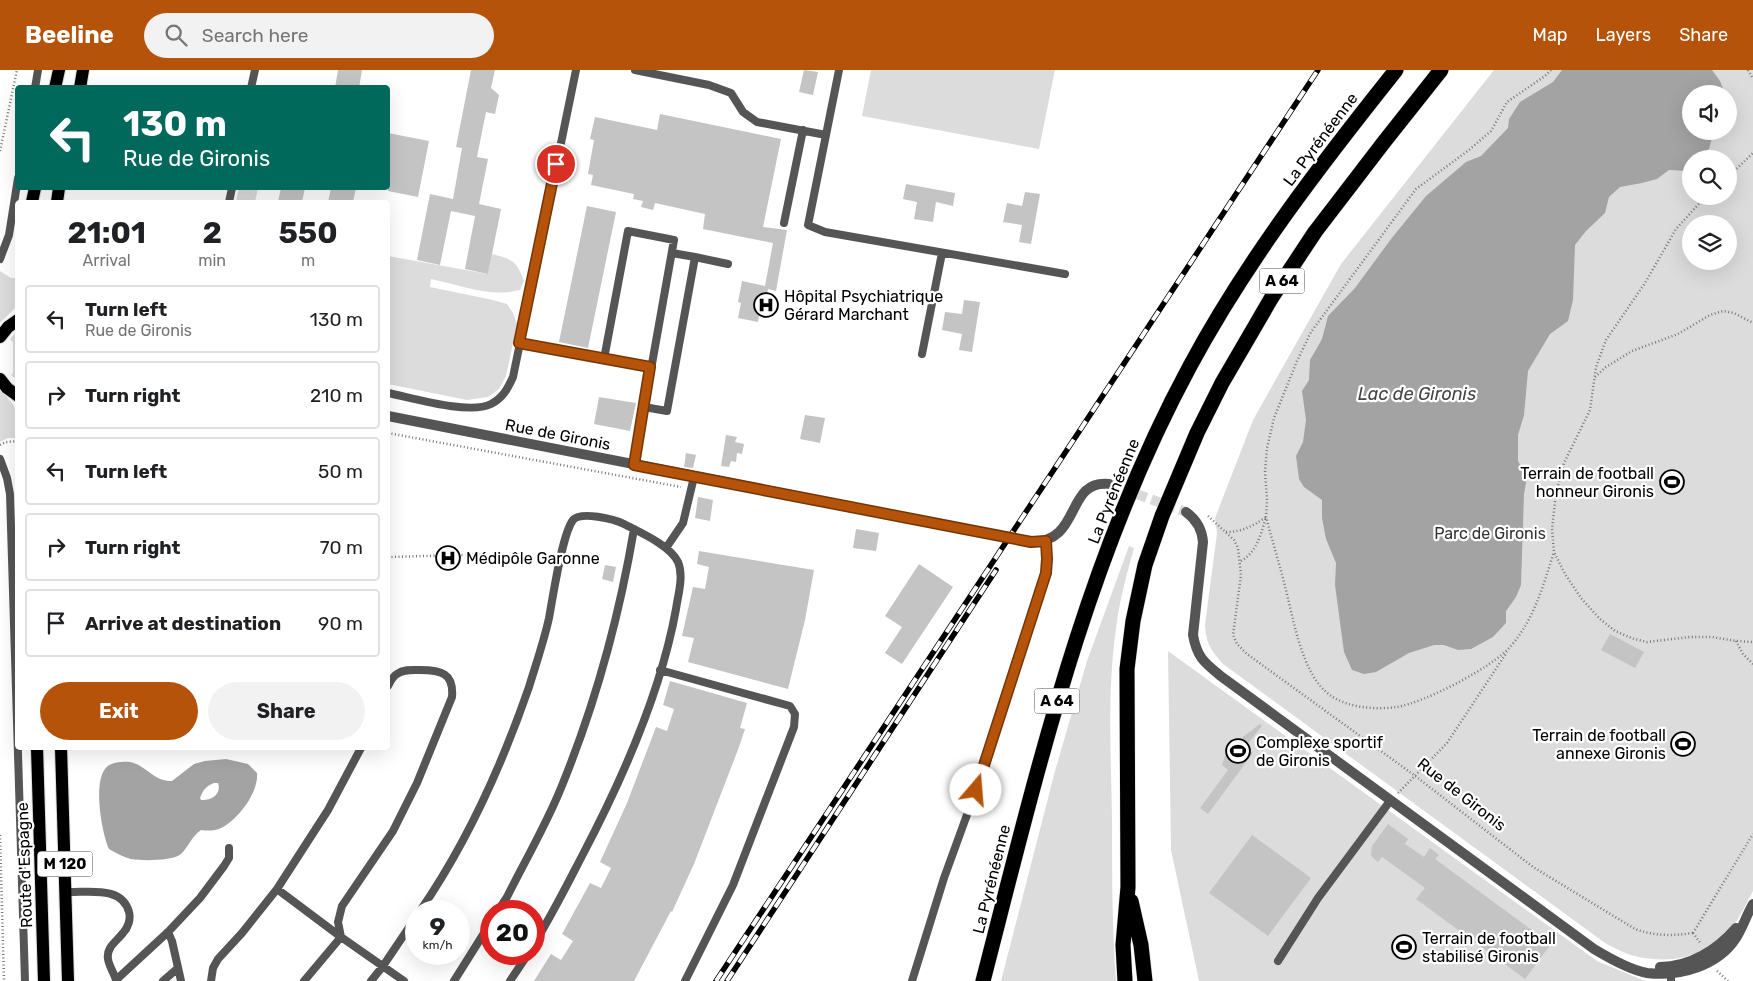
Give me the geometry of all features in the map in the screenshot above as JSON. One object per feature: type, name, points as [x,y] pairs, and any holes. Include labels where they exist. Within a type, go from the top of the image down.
[{"type":"highway","name":"La Pyrénéenne","points":[[983,981],[1029,798],[1056,704],[1088,603],[1138,473],[1190,365],[1237,286],[1282,219],[1352,124],[1396,70]]},
{"type":"highway","name":"A 64","points":[[1128,887],[1127,669],[1133,621],[1145,565],[1162,516],[1197,433],[1222,383],[1272,297],[1315,232],[1441,70]]},
{"type":"highway","points":[[1125,981],[1123,945],[1128,887]]},
{"type":"highway","points":[[1128,887],[1141,945],[1145,981]]},
{"type":"main road","points":[[56,85],[59,70]]},
{"type":"main road","points":[[80,85],[83,70]]},
{"type":"main road","points":[[0,337],[15,322]]},
{"type":"main road","points":[[0,379],[15,394]]},
{"type":"main road","name":"Route d'Espagne","points":[[37,750],[44,981]]},
{"type":"main road","name":"M 120","points":[[61,750],[68,981]]},
{"type":"street","name":"Rue de Gironis","points":[[390,416],[1031,542],[1046,541]]},
{"type":"street","points":[[1046,541],[1055,537],[1062,530],[1086,491],[1100,483],[1109,484]]},
{"type":"street","points":[[1186,512],[1194,518],[1202,531],[1203,542],[1193,635],[1195,650],[1204,663],[1581,940],[1608,958],[1627,966],[1646,973],[1671,977],[1712,960],[1728,948],[1737,937],[1744,919],[1753,904]]},
{"type":"street","points":[[1627,966],[1667,967],[1692,961],[1719,945],[1744,919]]},
{"type":"lane","points":[[36,85],[38,70]]},
{"type":"lane","points":[[252,85],[255,70]]},
{"type":"lane","points":[[390,393],[468,408],[491,404],[505,393],[513,377],[576,70]]},
{"type":"lane","points":[[635,70],[709,85],[724,90],[731,93],[743,112],[757,122],[826,135]]},
{"type":"lane","points":[[839,70],[808,224],[825,232],[1065,274]]},
{"type":"lane","points":[[784,222],[803,130]]},
{"type":"lane","points":[[0,259],[9,235],[16,190]]},
{"type":"lane","points":[[604,359],[628,231],[674,240],[634,465]]},
{"type":"lane","points":[[672,253],[728,264]]},
{"type":"lane","points":[[922,354],[942,253]]},
{"type":"lane","points":[[644,407],[667,411],[695,257]]},
{"type":"lane","points":[[519,343],[650,367]]},
{"type":"lane","points":[[0,459],[7,478],[10,494],[15,668]]},
{"type":"lane","points":[[666,548],[683,523],[694,477]]},
{"type":"lane","points":[[428,900],[477,814],[507,746],[529,686],[548,621],[565,539],[572,522],[577,517],[592,516],[618,521],[662,544],[678,562],[680,582],[673,623],[651,701],[630,756],[602,818],[545,926]]},
{"type":"lane","points":[[505,900],[560,790],[582,732],[603,670],[618,611],[634,530]]},
{"type":"lane","points":[[912,981],[944,878],[976,790],[1046,573],[1046,541]]},
{"type":"lane","points":[[341,937],[338,922],[342,906],[393,831],[417,783],[452,697],[453,686],[447,675],[436,670],[406,670],[396,674],[390,683]]},
{"type":"lane","points":[[660,670],[790,706],[795,714],[794,727],[734,885],[685,981]]},
{"type":"lane","points":[[17,750],[24,981]]},
{"type":"lane","points":[[211,981],[212,968],[277,890],[328,810],[360,750]]},
{"type":"lane","points":[[1278,960],[1318,898],[1390,801]]},
{"type":"lane","points":[[66,892],[108,892],[120,898],[127,905],[130,915],[128,927],[114,941],[108,958],[116,981],[168,932],[200,898],[229,858],[229,848]]},
{"type":"lane","points":[[277,890],[404,981]]},
{"type":"lane","points":[[168,932],[172,941],[180,981]]},
{"type":"lane","points":[[371,981],[405,934]]},
{"type":"lane","points":[[304,981],[341,937]]},
{"type":"lane","points":[[454,981],[480,940]]},
{"type":"lane","points":[[510,981],[521,965]]},
{"type":"lane","points":[[163,981],[178,968]]},
{"type":"path","points":[[0,151],[17,70]]},
{"type":"path","points":[[1240,561],[1249,556],[1255,547],[1266,517],[1268,500],[1264,472],[1274,418],[1297,361],[1312,332],[1416,189],[1469,150],[1491,131],[1507,102],[1551,70]]},
{"type":"path","points":[[1748,70],[1753,79]]},
{"type":"path","points":[[1737,168],[1753,153]]},
{"type":"path","points":[[1698,205],[1676,229],[1645,283],[1606,340],[1596,366],[1590,410],[1564,463],[1556,493],[1552,529],[1554,552],[1565,574],[1581,598],[1600,619],[1615,630],[1634,639],[1647,642],[1690,636],[1712,637],[1736,642],[1753,642]]},
{"type":"path","points":[[1594,378],[1606,367],[1632,351],[1678,334],[1710,315],[1723,311],[1734,313],[1753,323]]},
{"type":"path","points":[[0,445],[15,441]]},
{"type":"path","points":[[1226,532],[1241,530],[1255,525],[1266,517]]},
{"type":"path","points":[[1266,517],[1300,643],[1314,676],[1326,692],[1342,702],[1366,708],[1398,706],[1426,697],[1476,673],[1509,648]]},
{"type":"path","name":"Rue de Gironis","points":[[1220,528],[1234,540],[1238,548],[1241,575],[1233,635],[1237,644],[1247,654],[1414,775],[1534,868],[1636,929],[1646,933],[1659,934],[1679,935],[1693,933]]},
{"type":"path","points":[[1390,801],[1447,743],[1509,648],[1526,626],[1541,594],[1554,552]]},
{"type":"path","points":[[390,558],[502,554]]},
{"type":"path","points":[[1736,642],[1743,654],[1753,664]]},
{"type":"path","points":[[1705,950],[1693,933],[1753,834]]},
{"type":"path","name":"Route d'Espagne","points":[[0,835],[4,981]]},
{"type":"path","points":[[1714,968],[1728,981]]},
{"type":"green space","points":[[871,70],[1055,70],[1039,149],[862,116]]},
{"type":"green space","name":"Parc de Gironis","points":[[1494,70],[1753,70],[1753,891],[1742,913],[1724,936],[1701,951],[1676,959],[1648,959],[1634,956],[1605,943],[1223,664],[1210,646],[1205,625],[1217,533],[1215,518],[1253,420],[1341,264]]},
{"type":"green space","points":[[239,190],[258,190],[255,200],[236,200]]},
{"type":"green space","points":[[492,254],[513,262],[519,269],[524,281],[520,290],[509,292],[487,292],[431,279],[430,287],[507,304],[517,324],[506,376],[499,389],[488,397],[467,400],[390,384],[390,256],[488,274]]},
{"type":"green space","points":[[0,271],[11,278],[15,278],[15,308],[0,323]]},
{"type":"green space","points":[[15,333],[15,378],[11,375],[13,373],[13,342],[10,339]]},
{"type":"green space","points":[[0,390],[15,409],[15,438],[8,438],[0,442]]},
{"type":"green space","points":[[1129,546],[1134,548],[1117,619],[1111,676],[1110,747],[1116,981],[1001,981],[1055,771],[1087,661]]},
{"type":"green space","name":"Complexe sportif de Gironis","points":[[1168,651],[1597,961],[1645,981],[1199,981],[1171,850]]},
{"type":"water","name":"Lac de Gironis","points":[[1562,70],[1712,70],[1722,85],[1682,85],[1682,140],[1711,140],[1709,149],[1682,150],[1682,171],[1669,170],[1657,179],[1620,187],[1609,197],[1605,213],[1586,231],[1575,245],[1573,300],[1568,321],[1550,334],[1528,371],[1524,415],[1518,435],[1518,461],[1527,477],[1524,494],[1521,585],[1516,597],[1506,611],[1506,623],[1493,637],[1471,649],[1458,650],[1444,645],[1434,645],[1409,653],[1376,672],[1364,674],[1352,670],[1344,652],[1335,585],[1336,563],[1326,539],[1322,518],[1322,500],[1304,487],[1299,479],[1296,456],[1303,442],[1306,420],[1302,391],[1309,380],[1310,360],[1322,339],[1328,316],[1355,288],[1426,196],[1466,162],[1481,156],[1508,128],[1509,119],[1520,102],[1553,82]]},
{"type":"water","points":[[226,759],[248,764],[257,773],[255,788],[251,797],[234,819],[219,829],[201,830],[181,854],[171,858],[131,859],[109,849],[101,821],[99,797],[101,776],[107,767],[116,762],[130,762],[141,766],[160,779],[172,781],[194,764]],"holes":[[[218,783],[219,787],[215,796],[201,800],[200,798],[205,789],[211,784]]]},
{"type":"building","points":[[338,70],[362,70],[360,85],[336,85]]},
{"type":"building","points":[[471,70],[495,70],[491,88],[499,95],[495,114],[486,112],[477,157],[488,159],[479,204],[501,209],[488,274],[465,269],[475,216],[451,211],[440,265],[417,260],[430,194],[453,199],[462,148],[456,147]]},
{"type":"building","points":[[804,70],[818,72],[813,95],[799,92]]},
{"type":"building","points":[[660,114],[781,139],[763,227],[787,230],[776,291],[768,289],[764,309],[760,309],[758,322],[738,318],[741,303],[738,302],[742,281],[765,286],[773,243],[703,229],[705,214],[655,203],[653,210],[641,207],[643,201],[633,199],[634,194],[591,185],[593,175],[588,174],[594,140],[590,139],[595,117],[657,130]]},
{"type":"building","points":[[390,133],[429,141],[418,197],[388,191],[390,190]]},
{"type":"building","points":[[906,184],[955,193],[953,206],[936,202],[933,222],[914,219],[917,202],[903,199]]},
{"type":"building","points":[[281,190],[305,190],[302,200],[278,200]]},
{"type":"building","points":[[331,190],[356,190],[353,200],[328,200]]},
{"type":"building","points":[[1025,192],[1040,194],[1031,244],[1019,242],[1022,225],[1003,222],[1007,203],[1022,206]]},
{"type":"building","points":[[587,206],[616,212],[588,348],[559,342]]},
{"type":"building","points":[[964,300],[980,302],[972,352],[959,350],[962,334],[942,330],[945,312],[962,314]]},
{"type":"building","points":[[599,397],[636,403],[630,431],[594,424]]},
{"type":"building","points":[[805,415],[825,418],[820,443],[800,439]]},
{"type":"building","points":[[726,435],[737,437],[735,442],[744,444],[742,454],[737,453],[736,462],[731,461],[729,467],[721,466]]},
{"type":"building","points":[[686,453],[696,455],[693,468],[684,467]]},
{"type":"building","points":[[698,497],[713,500],[710,521],[695,518]]},
{"type":"building","points":[[856,529],[879,533],[876,551],[853,548]]},
{"type":"building","points":[[699,551],[814,570],[805,620],[788,689],[688,662],[694,638],[682,636],[693,587],[705,589],[709,567],[697,564]]},
{"type":"building","points":[[919,564],[953,587],[902,664],[885,653],[902,627],[885,616]]},
{"type":"building","points":[[605,565],[616,567],[613,582],[602,579]]},
{"type":"building","points":[[1610,634],[1644,652],[1635,668],[1601,650]]},
{"type":"building","points":[[670,681],[747,703],[740,728],[745,729],[739,747],[694,864],[672,912],[634,981],[534,981],[551,954],[561,960],[573,941],[562,934],[590,883],[601,888],[611,868],[600,862],[627,803],[656,727],[667,731],[674,709],[663,705]]},
{"type":"building","points":[[1260,724],[1262,726],[1245,747],[1253,753],[1208,814],[1200,808],[1228,770],[1222,765],[1225,756],[1236,742]]},
{"type":"building","points":[[1388,824],[1408,839],[1405,844],[1424,857],[1430,848],[1439,855],[1435,859],[1551,944],[1525,979],[1416,899],[1425,888],[1382,857],[1378,862],[1371,856],[1372,846]]},
{"type":"building","points":[[1252,835],[1311,878],[1268,936],[1209,893]]},
{"type":"tunnel","points":[[1109,484],[1186,512]]},
{"type":"railway","points":[[716,981],[1318,70]]},
{"type":"railway","points":[[727,981],[996,570]]},
{"type":"place","name":"Hôpital Psychiatrique Gérard Marchant","points":[[766,305]]},
{"type":"place","name":"Terrain de football honneur Gironis","points":[[1672,482]]},
{"type":"place","name":"Médipôle Garonne","points":[[448,558]]},
{"type":"place","name":"Terrain de football annexe Gironis","points":[[1683,744]]},
{"type":"place","name":"Complexe sportif de Gironis","points":[[1238,751]]},
{"type":"place","name":"Terrain de football stabilisé Gironis","points":[[1404,947]]},
{"type":"route","points":[[556,164],[519,343],[650,367],[634,465],[1031,542],[1046,541],[1046,573],[976,790]]}]
